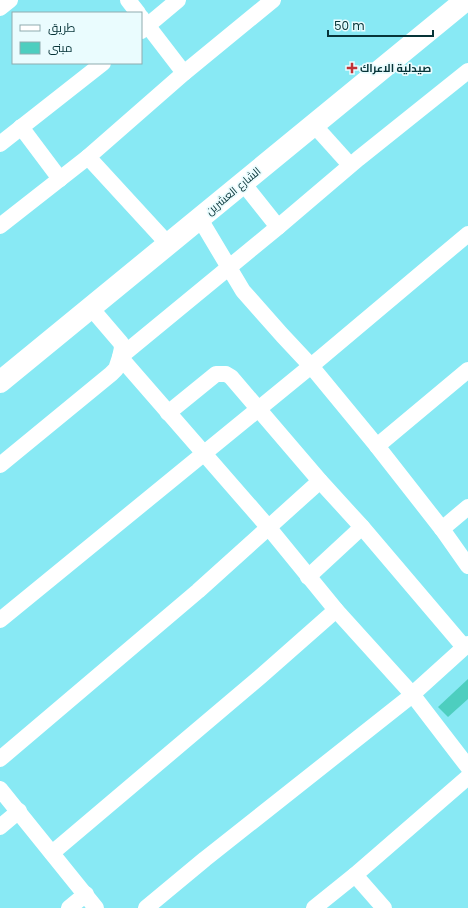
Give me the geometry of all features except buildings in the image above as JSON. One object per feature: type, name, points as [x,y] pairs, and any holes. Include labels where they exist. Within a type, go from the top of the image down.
[{"type":"street","points":[[0,8],[10,0]]},
{"type":"street","points":[[128,0],[137,12]]},
{"type":"street","points":[[178,0],[143,25],[184,73]]},
{"type":"street","points":[[0,226],[88,158],[184,73],[273,0]]},
{"type":"street","name":"الشارع العشرين","points":[[0,382],[464,3]]},
{"type":"street","points":[[0,144],[101,64]]},
{"type":"street","points":[[120,357],[350,166],[468,71]]},
{"type":"street","points":[[314,125],[350,166]]},
{"type":"street","points":[[21,127],[60,179]]},
{"type":"street","points":[[88,158],[168,244]]},
{"type":"street","points":[[243,183],[278,227]]},
{"type":"street","points":[[200,219],[243,291],[282,336],[311,366],[377,446],[442,529],[468,566]]},
{"type":"street","points":[[0,620],[311,366],[468,234]]},
{"type":"street","points":[[0,465],[116,369],[120,357],[122,346],[121,343],[90,308]]},
{"type":"street","points":[[120,357],[269,528],[336,610],[412,694],[468,767]]},
{"type":"street","points":[[377,446],[468,370]]},
{"type":"street","points":[[146,908],[412,694],[466,646],[320,481],[231,377],[226,374],[213,376],[168,413]]},
{"type":"street","points":[[0,759],[198,592],[320,481]]},
{"type":"street","points":[[442,529],[468,507]]},
{"type":"street","points":[[308,577],[362,527]]},
{"type":"street","points":[[52,853],[254,682],[336,610]]},
{"type":"street","points":[[314,908],[468,777]]},
{"type":"street","points":[[0,789],[96,908]]},
{"type":"street","points":[[0,827],[19,811]]},
{"type":"street","points":[[354,875],[384,908]]},
{"type":"street","points":[[69,908],[86,894]]},
{"type":"place","name":"صيدلية الاعراك","points":[[352,68]]}]
